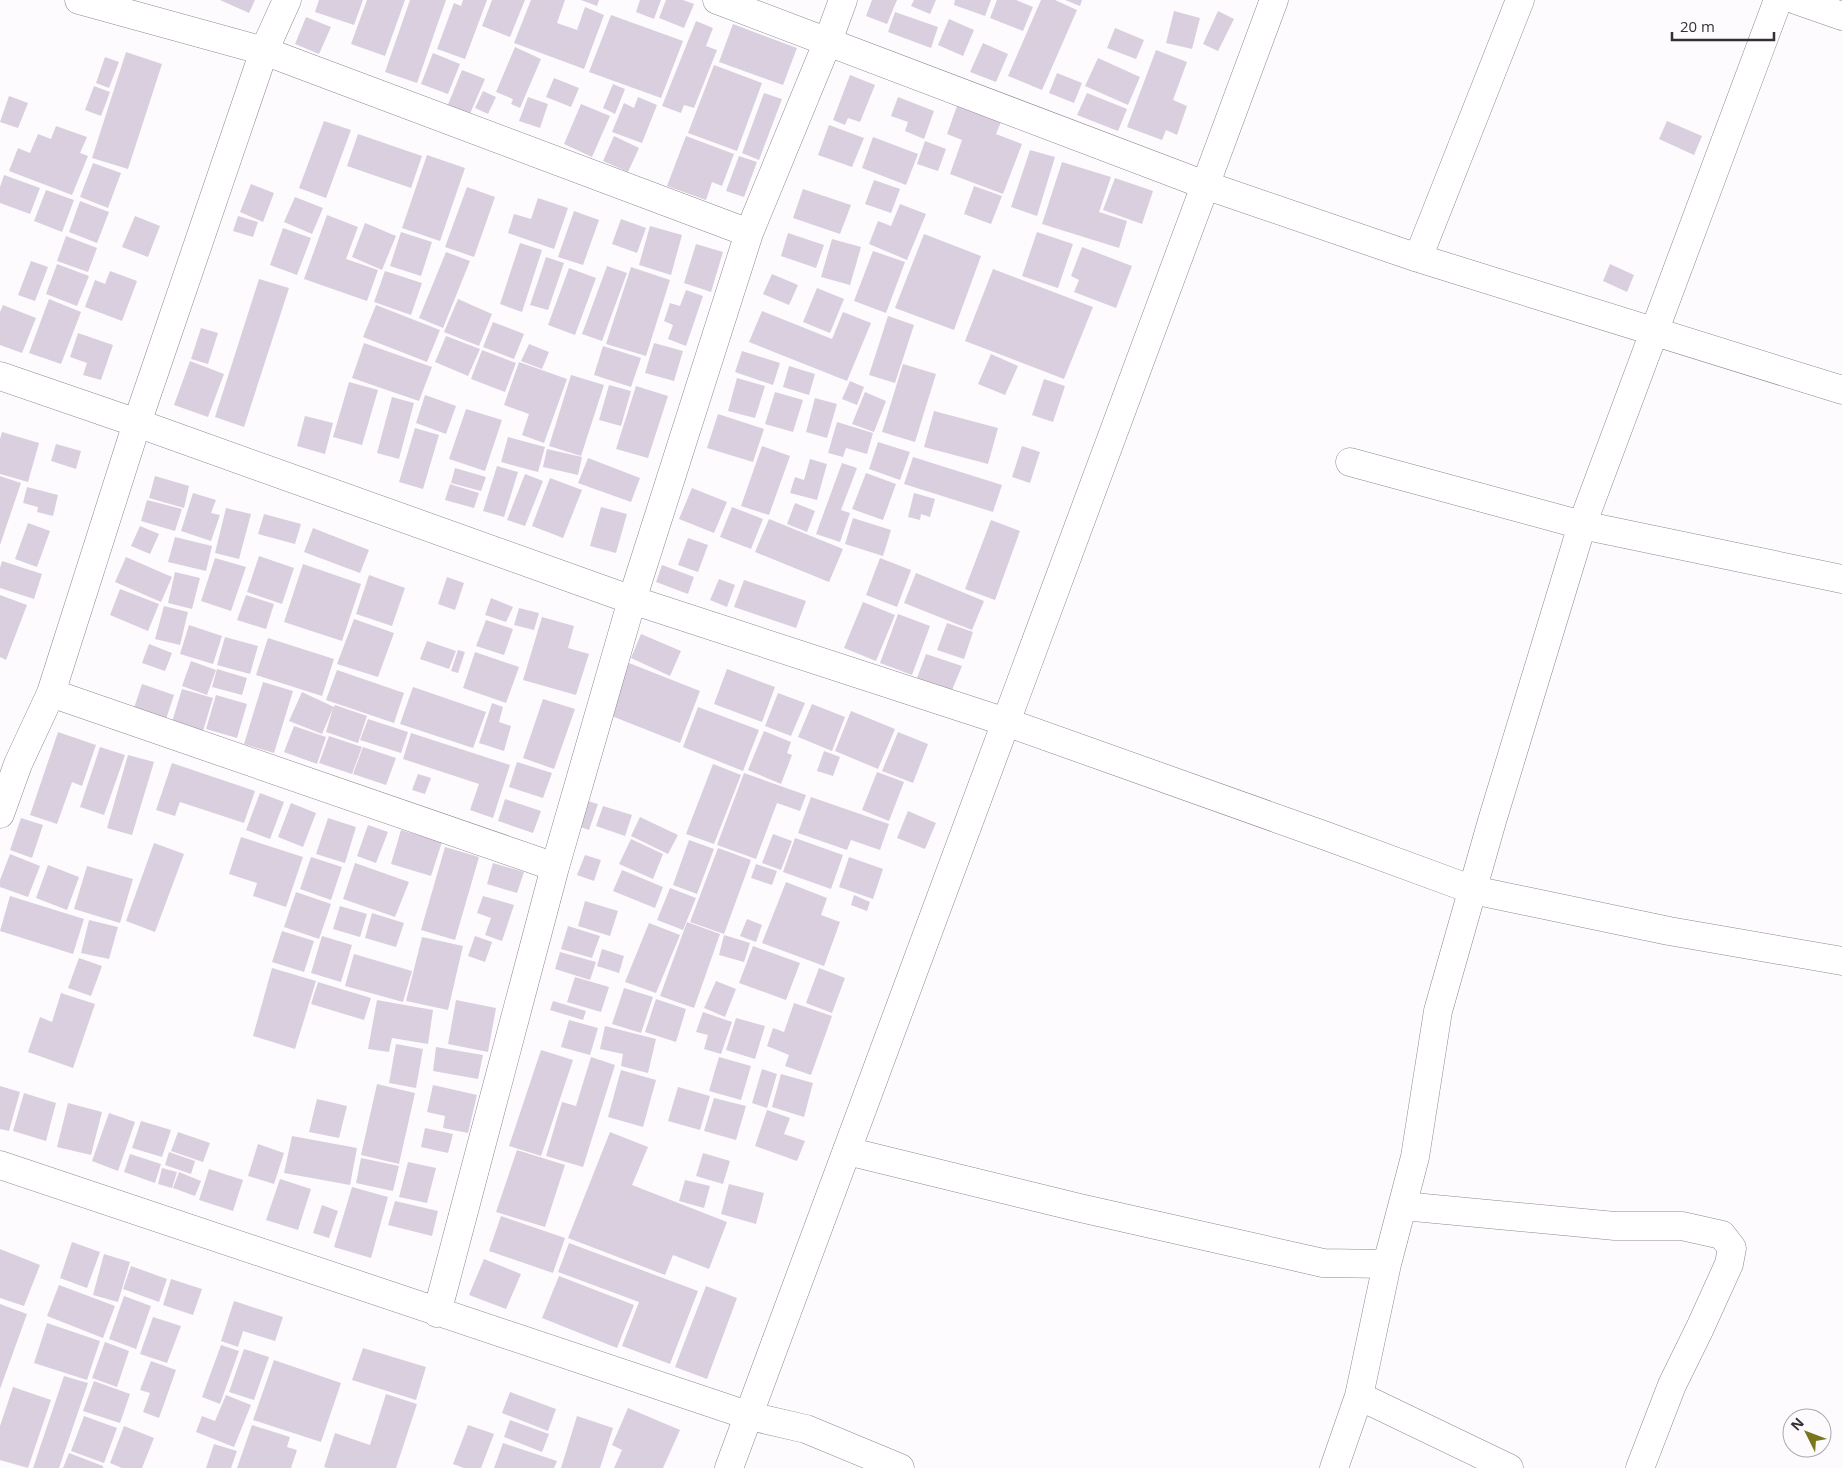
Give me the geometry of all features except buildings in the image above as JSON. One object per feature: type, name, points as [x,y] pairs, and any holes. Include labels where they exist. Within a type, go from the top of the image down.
[{"type":"street","points":[[79,0],[264,51],[749,233]]},
{"type":"street","points":[[0,814],[9,761],[51,693],[137,423],[264,51],[287,0]]},
{"type":"street","points":[[717,0],[1204,185],[1418,258],[1842,390]]},
{"type":"street","points":[[437,1313],[555,867],[632,600],[749,233],[843,0]]},
{"type":"street","points":[[729,1468],[750,1416],[1274,0]]},
{"type":"street","points":[[1418,258],[1504,36],[1520,0]]},
{"type":"street","points":[[1334,1468],[1359,1396],[1386,1264],[1404,1206],[1415,1157],[1438,1011],[1582,525],[1778,0]]},
{"type":"street","points":[[1796,0],[1842,16]]},
{"type":"street","points":[[0,376],[632,600],[1006,722],[1473,890],[1669,931],[1842,961]]},
{"type":"street","points":[[1350,462],[1582,525],[1842,579]]},
{"type":"street","points":[[51,693],[555,867]]},
{"type":"street","points":[[847,1151],[1080,1208],[1323,1263],[1386,1264]]},
{"type":"street","points":[[0,1165],[437,1313],[750,1416],[806,1429],[900,1468]]},
{"type":"street","points":[[1404,1206],[1615,1226],[1682,1226],[1722,1235],[1732,1248],[1729,1264],[1672,1385],[1640,1468]]},
{"type":"street","points":[[1359,1396],[1509,1468]]}]
